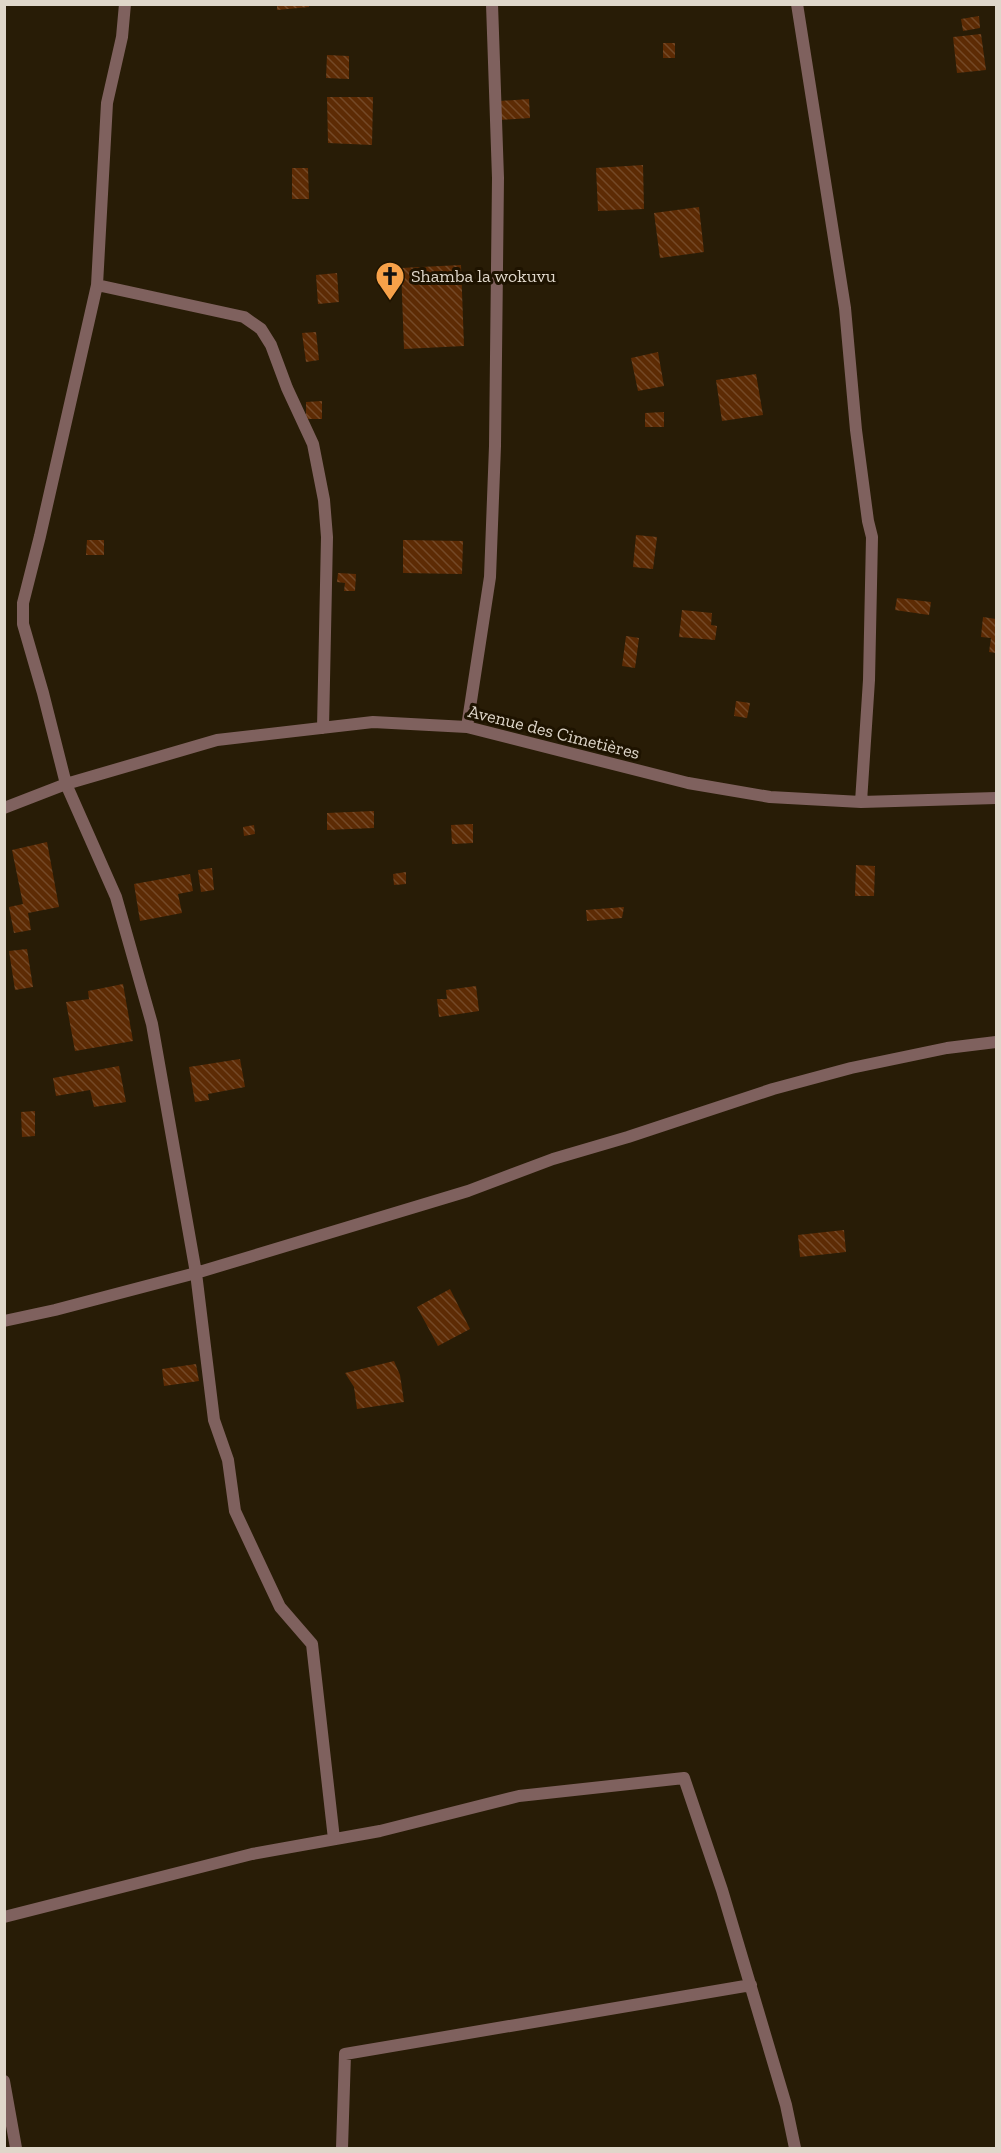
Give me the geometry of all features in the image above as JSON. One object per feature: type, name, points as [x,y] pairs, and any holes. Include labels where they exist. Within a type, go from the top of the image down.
[{"type":"street","points":[[125,4],[122,37],[107,103],[97,285],[23,603],[23,624],[66,784],[116,897],[152,1024],[196,1273],[214,1420],[228,1460],[235,1511],[280,1607],[312,1644],[334,1839]]},
{"type":"street","points":[[467,727],[490,577],[494,482],[498,178],[492,4]]},
{"type":"street","points":[[796,4],[845,308],[856,430],[872,537],[869,680],[861,802]]},
{"type":"street","points":[[97,285],[244,317],[261,329],[271,345],[287,388],[313,444],[324,500],[327,537],[323,728]]},
{"type":"street","name":"Avenue des Cimetières","points":[[4,808],[66,784],[217,740],[373,722],[467,727],[688,783],[770,797],[861,802],[996,798]]},
{"type":"street","points":[[4,1321],[35,1316],[196,1273],[468,1191],[553,1159],[773,1089],[851,1068],[996,1042]]},
{"type":"street","points":[[4,1917],[252,1854],[380,1831],[519,1796],[684,1778],[751,1985],[786,2105],[795,2148]]},
{"type":"street","points":[[342,2148],[345,2054],[751,1985]]},
{"type":"street","points":[[4,2081],[16,2148]]},
{"type":"building","points":[[277,4],[309,4],[309,7],[277,10]]},
{"type":"building","points":[[979,16],[980,28],[963,31],[961,19]]},
{"type":"building","points":[[981,34],[986,70],[957,73],[953,37]]},
{"type":"building","points":[[663,43],[675,43],[675,58],[663,58]]},
{"type":"building","points":[[327,55],[349,56],[349,79],[326,78]]},
{"type":"building","points":[[327,97],[373,97],[372,145],[328,143]]},
{"type":"building","points":[[529,99],[530,118],[500,120],[499,101]]},
{"type":"building","points":[[643,165],[644,209],[598,211],[596,168]]},
{"type":"building","points":[[292,168],[308,168],[309,199],[292,199]]},
{"type":"building","points":[[699,207],[704,252],[660,258],[654,213]]},
{"type":"building","points":[[461,265],[464,346],[404,349],[401,268]]},
{"type":"building","points":[[337,273],[339,302],[318,304],[316,275]]},
{"type":"building","points":[[316,332],[319,360],[306,362],[302,333]]},
{"type":"building","points":[[658,352],[664,386],[638,391],[631,358]]},
{"type":"building","points":[[756,374],[763,415],[722,421],[716,380]]},
{"type":"building","points":[[322,401],[322,419],[306,419],[306,402]]},
{"type":"building","points":[[664,412],[664,427],[645,427],[645,413]]},
{"type":"building","points":[[636,535],[657,537],[653,569],[633,567]]},
{"type":"building","points":[[87,540],[104,540],[104,555],[86,555]]},
{"type":"building","points":[[403,540],[463,541],[462,574],[403,573]]},
{"type":"building","points":[[338,573],[356,574],[355,591],[344,591],[345,583],[337,582]]},
{"type":"building","points":[[897,598],[931,602],[929,615],[895,610]]},
{"type":"building","points":[[682,610],[712,613],[711,625],[717,626],[715,640],[679,637]]},
{"type":"building","points":[[983,617],[996,619],[996,653],[989,652],[991,638],[981,637]]},
{"type":"building","points":[[626,636],[639,638],[635,668],[622,666]]},
{"type":"building","points":[[736,701],[750,703],[747,718],[734,716]]},
{"type":"building","points":[[374,811],[374,828],[327,830],[327,813]]},
{"type":"building","points":[[473,824],[473,843],[452,844],[451,825]]},
{"type":"building","points":[[254,825],[255,834],[244,836],[243,827]]},
{"type":"building","points":[[47,842],[59,907],[28,913],[31,930],[14,933],[9,907],[23,904],[12,850]]},
{"type":"building","points":[[856,865],[875,866],[874,896],[855,896]]},
{"type":"building","points":[[212,868],[214,890],[201,892],[198,870]]},
{"type":"building","points":[[406,872],[406,884],[394,885],[393,874]]},
{"type":"building","points":[[190,874],[193,891],[178,894],[182,913],[140,921],[134,884]]},
{"type":"building","points":[[624,907],[622,918],[587,921],[586,910]]},
{"type":"building","points":[[27,949],[33,987],[15,990],[9,951]]},
{"type":"building","points":[[123,984],[133,1041],[75,1051],[66,1002],[89,999],[88,991]]},
{"type":"building","points":[[476,986],[479,1011],[439,1017],[437,999],[447,999],[446,990]]},
{"type":"building","points":[[240,1059],[245,1087],[208,1094],[209,1100],[195,1102],[189,1067]]},
{"type":"building","points":[[119,1066],[126,1102],[94,1107],[90,1090],[56,1096],[53,1078]]},
{"type":"building","points":[[35,1111],[35,1136],[22,1137],[21,1112]]},
{"type":"building","points":[[844,1230],[846,1252],[800,1257],[798,1235]]},
{"type":"building","points":[[450,1289],[470,1329],[438,1346],[417,1307]]},
{"type":"building","points":[[394,1361],[400,1375],[404,1402],[357,1409],[354,1387],[345,1373]]},
{"type":"building","points":[[196,1364],[199,1381],[164,1386],[162,1369]]},
{"type":"place","name":"Shamba la wokuvu","points":[[390,302]]}]
